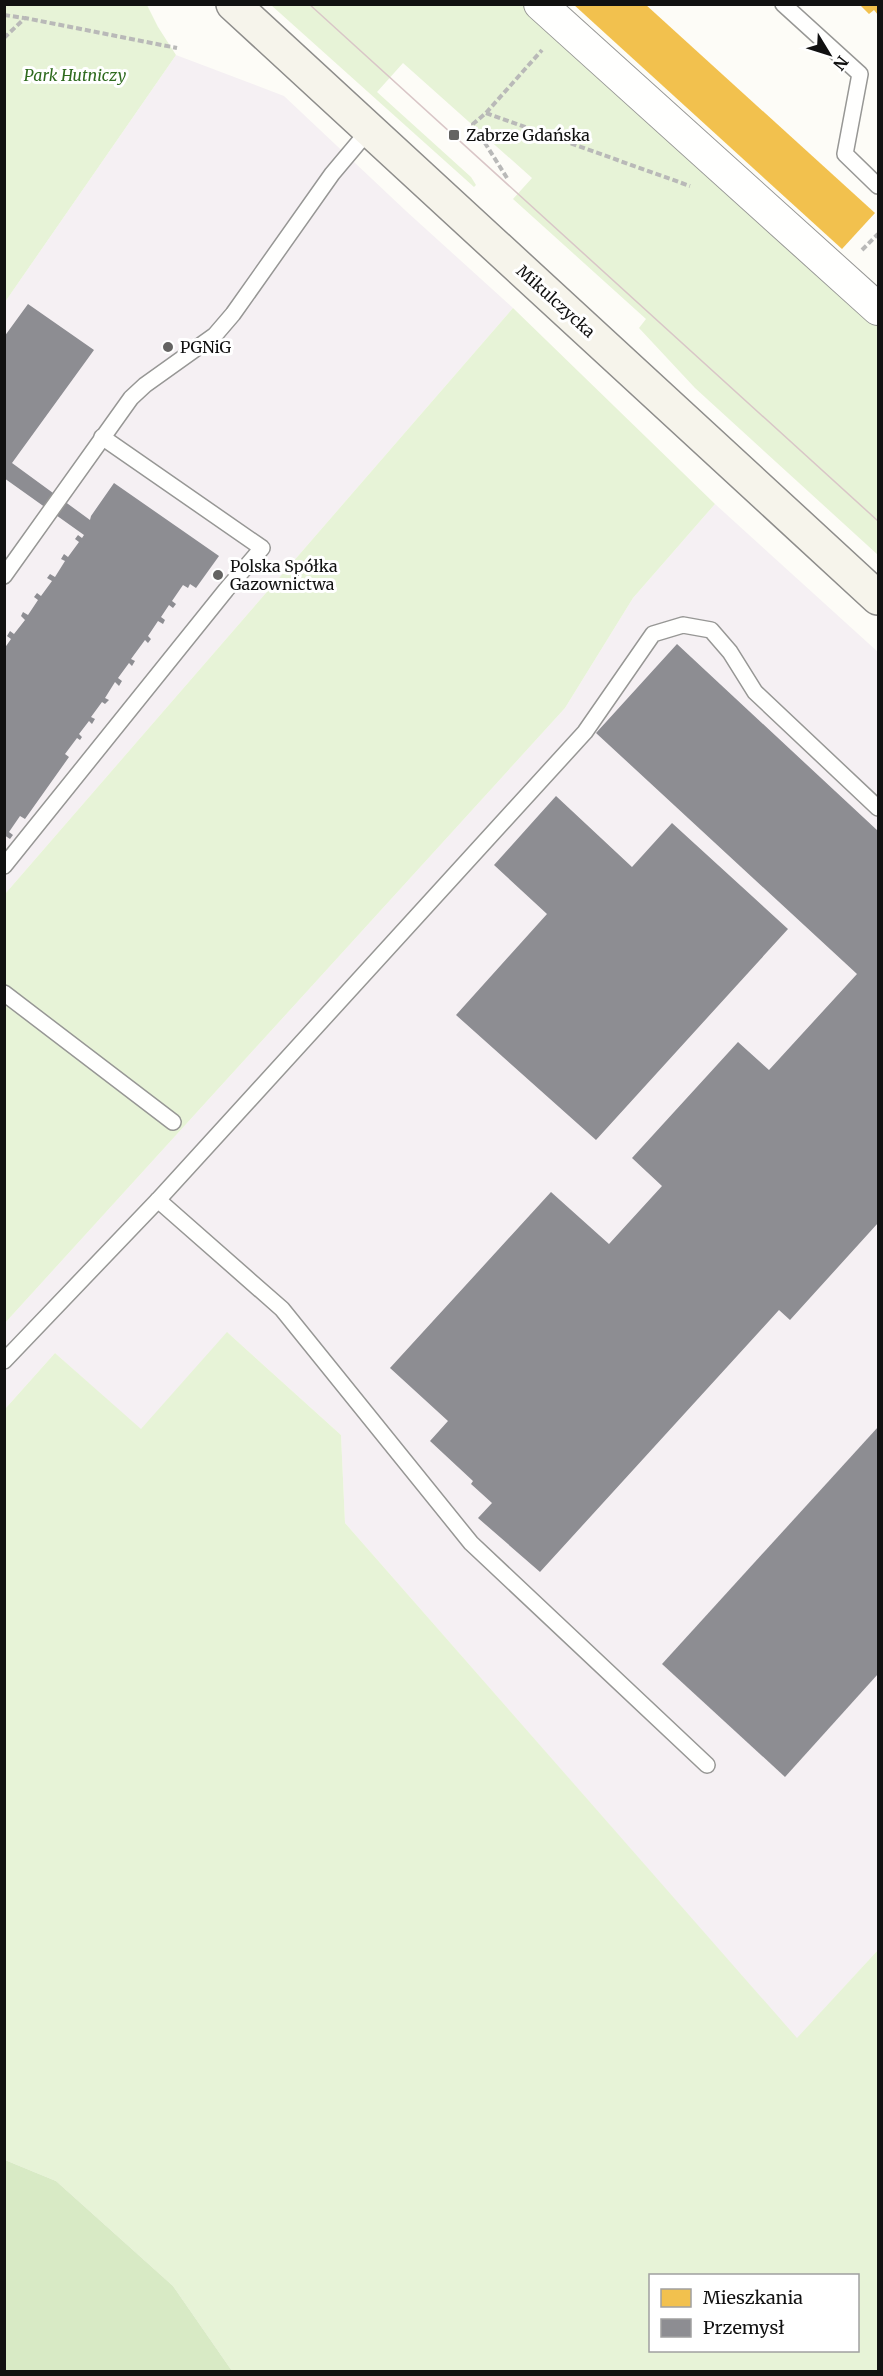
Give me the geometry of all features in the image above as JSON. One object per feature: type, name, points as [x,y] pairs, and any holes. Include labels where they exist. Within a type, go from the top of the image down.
[{"type":"main road","name":"Mikulczycka","points":[[233,4],[879,598]]},
{"type":"street","points":[[540,4],[879,309]]},
{"type":"lane","points":[[783,4],[860,74],[845,154],[879,186]]},
{"type":"lane","points":[[4,576],[131,398],[145,385],[215,336],[332,174],[369,130]]},
{"type":"lane","points":[[4,866],[262,548],[102,437]]},
{"type":"lane","points":[[4,1361],[158,1200],[585,732],[653,634],[683,625],[711,630],[730,652],[754,692],[879,808]]},
{"type":"lane","points":[[4,993],[174,1122]]},
{"type":"lane","points":[[158,1200],[282,1309],[471,1543],[707,1765]]},
{"type":"path","points":[[4,15],[177,48]]},
{"type":"path","points":[[4,38],[25,18]]},
{"type":"path","points":[[507,178],[473,124],[486,113],[563,26]]},
{"type":"path","points":[[486,113],[699,189]]},
{"type":"shaded area","points":[[176,55],[284,96],[513,308],[5,894],[5,302]]},
{"type":"shaded area","points":[[715,504],[878,652],[878,1950],[797,2039],[345,1523],[341,1435],[228,1333],[141,1430],[55,1353],[5,1409],[5,1323],[565,708],[633,598]]},
{"type":"green space","name":"Park Hutniczy","points":[[5,4],[147,5],[176,55],[5,302]]},
{"type":"green space","points":[[271,5],[540,5],[878,312],[878,555],[695,388],[639,328],[646,319],[513,199],[532,178],[403,63],[377,92],[471,177],[476,185],[474,187]]},
{"type":"green space","points":[[513,308],[715,504],[633,598],[565,708],[5,1323],[5,894]]},
{"type":"green space","points":[[227,1332],[341,1435],[345,1523],[797,2038],[878,1950],[878,2371],[232,2371],[173,2286],[56,2181],[5,2160],[5,1409],[55,1353],[141,1429]]},
{"type":"green space","points":[[5,2160],[56,2181],[173,2286],[232,2371],[5,2371]]},
{"type":"building: Mieszkania","points":[[573,4],[645,4],[875,213],[842,249]]},
{"type":"building: Mieszkania","points":[[859,4],[878,4],[878,15],[874,10],[869,14]]},
{"type":"building: Przemysł","points":[[28,304],[94,350],[12,463],[90,520],[114,483],[219,556],[196,588],[190,584],[188,588],[183,585],[172,601],[176,604],[173,608],[169,605],[161,617],[165,620],[163,624],[158,621],[148,636],[151,639],[148,643],[145,640],[131,659],[135,661],[132,666],[129,663],[118,678],[122,681],[119,686],[115,682],[105,698],[109,700],[105,704],[102,702],[91,717],[95,719],[92,724],[89,721],[79,734],[82,737],[80,740],[77,738],[65,754],[69,757],[25,819],[20,816],[9,832],[13,835],[10,839],[4,835],[4,649],[11,639],[7,636],[10,631],[14,634],[25,620],[21,616],[23,612],[28,615],[38,600],[34,597],[37,593],[41,596],[52,581],[47,578],[50,574],[55,577],[65,561],[61,559],[64,554],[68,557],[79,542],[75,539],[78,535],[82,538],[84,535],[4,478],[4,337]]},
{"type":"building: Przemysł","points":[[677,644],[878,831],[878,1223],[790,1320],[779,1310],[540,1572],[478,1518],[492,1503],[471,1484],[473,1481],[430,1441],[448,1421],[390,1368],[551,1192],[609,1244],[662,1186],[632,1158],[738,1042],[769,1070],[857,974],[596,733]]},
{"type":"building: Przemysł","points":[[556,796],[632,867],[672,823],[788,929],[596,1140],[456,1015],[547,914],[494,865]]},
{"type":"building: Przemysł","points":[[878,1427],[878,1674],[785,1777],[662,1664]]},
{"type":"tram line","points":[[309,4],[878,521]]},
{"type":"place","name":"Zabrze Gdańska","points":[[454,135]]},
{"type":"place","name":"PGNiG","points":[[168,347]]},
{"type":"place","name":"Polska Spółka Gazownictwa","points":[[218,575]]}]
